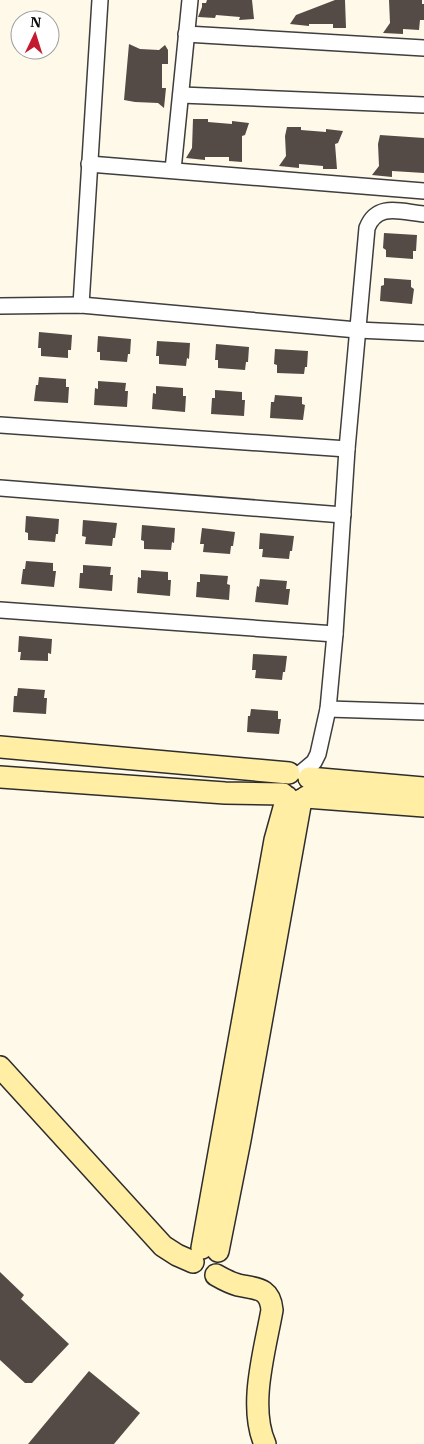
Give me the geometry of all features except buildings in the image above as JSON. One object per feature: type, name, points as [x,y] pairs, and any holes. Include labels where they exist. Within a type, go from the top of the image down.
[{"type":"street","points":[[81,305],[100,0]]},
{"type":"street","points":[[173,170],[190,0]]},
{"type":"street","points":[[186,34],[424,48]]},
{"type":"street","points":[[181,95],[424,105]]},
{"type":"street","points":[[90,164],[424,191]]},
{"type":"street","points":[[205,1254],[275,840],[297,787],[318,754],[328,709],[335,634],[347,449],[367,228],[371,218],[382,210],[424,214]]},
{"type":"street","points":[[0,306],[81,305],[357,330],[424,334]]},
{"type":"street","points":[[0,426],[347,449]]},
{"type":"street","points":[[0,488],[343,515]]},
{"type":"street","points":[[0,610],[335,634]]},
{"type":"street","points":[[328,709],[424,712]]},
{"type":"street","points":[[0,747],[424,806]]},
{"type":"street","points":[[0,777],[225,793],[297,787],[424,788]]},
{"type":"street","points":[[0,1067],[163,1246],[177,1255],[205,1254],[223,1258],[220,1272],[216,1275],[228,1282],[254,1287],[263,1291],[271,1300],[272,1310],[257,1398],[259,1426],[265,1444]]}]
